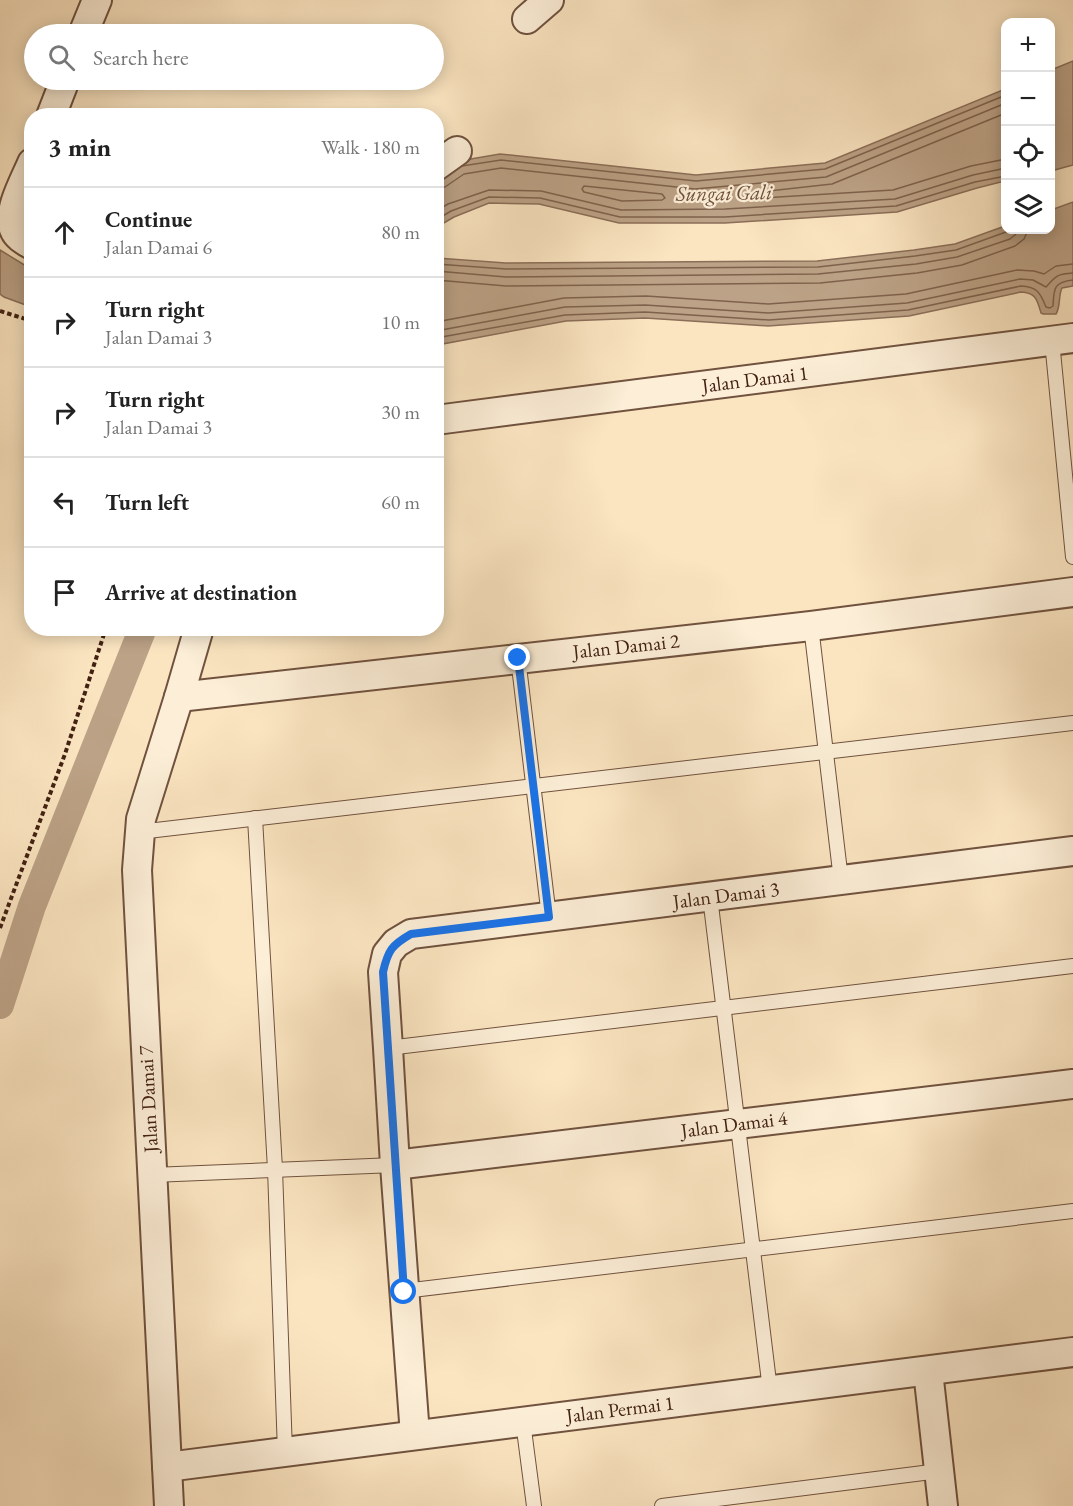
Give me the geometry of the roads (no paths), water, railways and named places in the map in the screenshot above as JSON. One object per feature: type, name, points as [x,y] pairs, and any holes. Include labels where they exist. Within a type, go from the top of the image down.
[{"type":"street","points":[[87,24],[97,0]]},
{"type":"street","points":[[527,19],[549,0]]},
{"type":"street","points":[[54,108],[61,90]]},
{"type":"street","points":[[24,182],[12,211],[14,228],[24,241]]},
{"type":"street","name":"Jalan Damai 1","points":[[444,419],[1063,339]]},
{"type":"street","name":"Jalan Damai 2","points":[[179,698],[811,626],[1073,592]]},
{"type":"street","points":[[179,698],[197,636]]},
{"type":"street","name":"Jalan Damai 7","points":[[169,1506],[137,870],[141,819],[179,698]]},
{"type":"street","name":"Jalan Damai 3","points":[[388,1048],[383,972],[387,954],[396,943],[411,934],[1073,851]]},
{"type":"street","points":[[388,1048],[415,1435]]},
{"type":"street","name":"Jalan Damai 4","points":[[395,1165],[1073,1084]]},
{"type":"street","name":"Jalan Permai 1","points":[[167,1467],[1073,1352]]},
{"type":"street","points":[[928,1371],[943,1506]]},
{"type":"lane","points":[[1063,339],[1073,557]]},
{"type":"lane","points":[[811,626],[841,880]]},
{"type":"lane","points":[[518,658],[549,917]]},
{"type":"lane","points":[[139,832],[1073,723]]},
{"type":"lane","points":[[255,818],[275,1169],[285,1452]]},
{"type":"lane","points":[[710,897],[770,1390]]},
{"type":"lane","points":[[388,1048],[1073,966]]},
{"type":"lane","points":[[152,1175],[395,1165]]},
{"type":"lane","points":[[404,1292],[1073,1211]]},
{"type":"lane","points":[[523,1422],[534,1506]]},
{"type":"lane","points":[[662,1506],[939,1471]]},
{"type":"water","points":[[1073,61],[1073,165],[1055,170],[1055,72],[1055,68]]},
{"type":"water","name":"Sungai Gali","points":[[1001,91],[1001,182],[897,212],[725,223],[619,223],[539,204],[489,203],[444,223],[444,171],[459,161],[500,154],[696,175],[825,163]]},
{"type":"water","points":[[1073,202],[1073,286],[1062,288],[1056,314],[1041,313],[1035,298],[1021,292],[909,316],[768,326],[645,318],[566,321],[444,344],[444,259],[506,263],[817,261],[955,244],[1001,227],[1001,234],[1055,234],[1055,209]]},
{"type":"water","points":[[0,250],[24,265],[24,304],[0,294]]},
{"type":"waterway","points":[[0,1005],[32,906],[140,636]]}]
